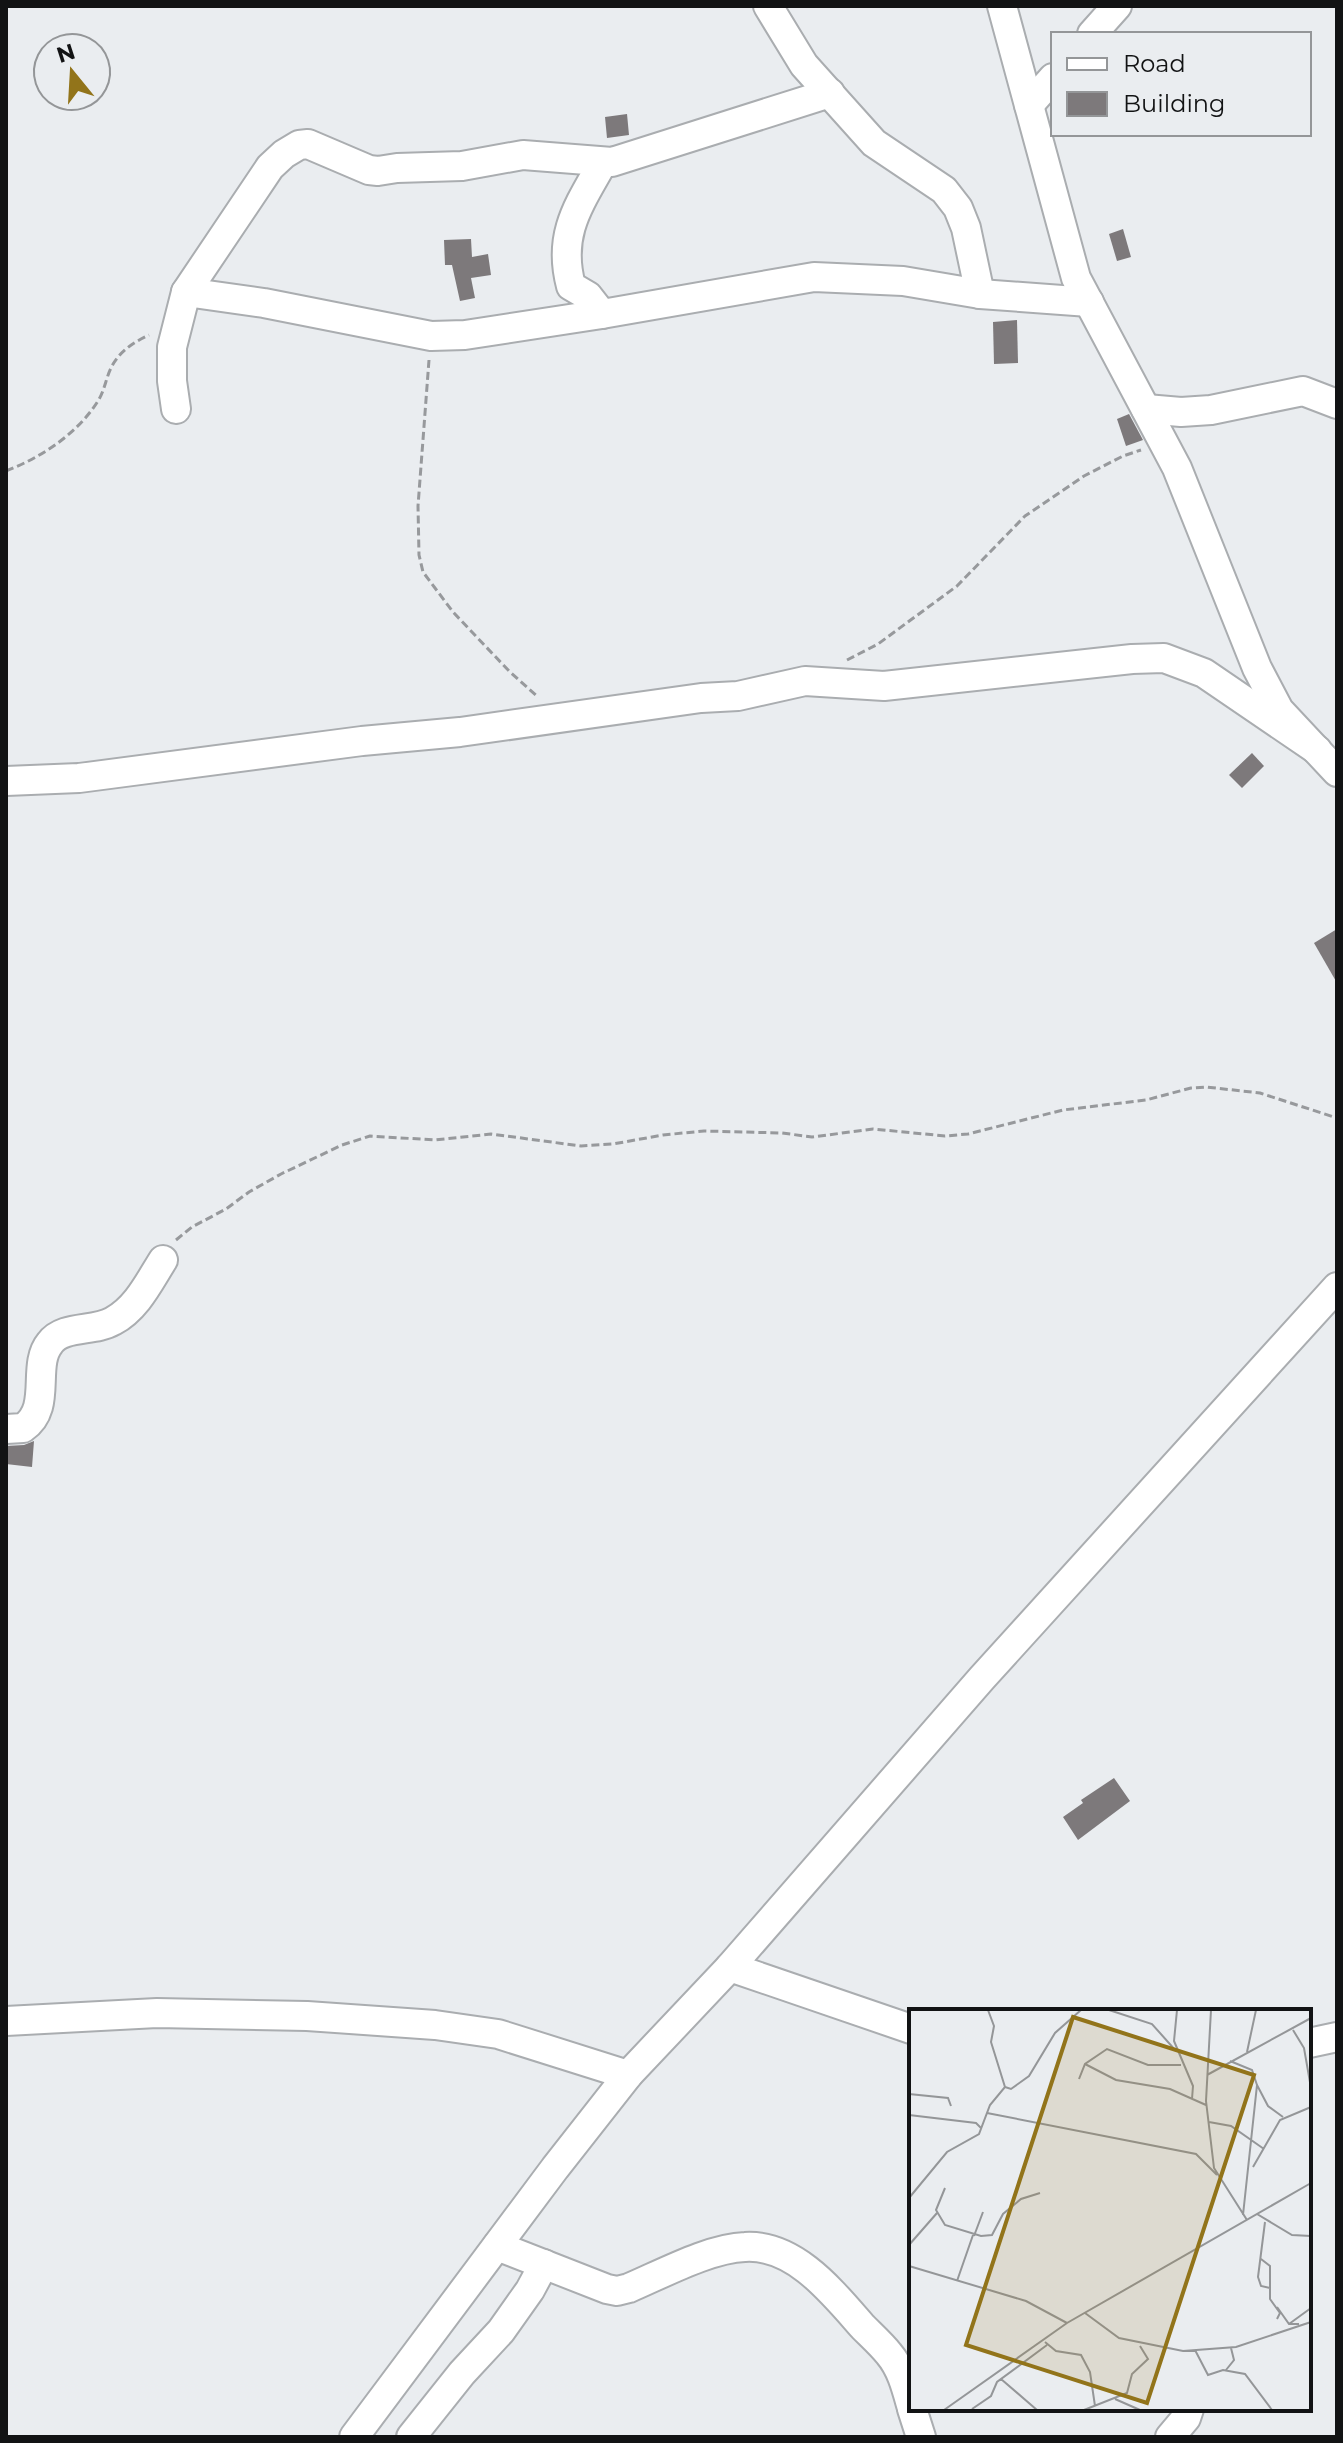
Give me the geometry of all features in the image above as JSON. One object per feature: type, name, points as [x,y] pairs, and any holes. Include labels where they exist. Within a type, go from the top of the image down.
[{"type":"street","points":[[768,6],[804,65],[874,143],[944,190],[958,208],[966,228],[980,294]]},
{"type":"street","points":[[1002,6],[1076,278],[1177,468],[1257,668],[1279,710],[1337,772]]},
{"type":"street","points":[[1094,32],[1117,6]]},
{"type":"street","points":[[1029,105],[1051,80]]},
{"type":"street","points":[[176,409],[172,347],[186,292],[270,167],[299,145],[319,147],[369,170],[378,171],[462,166],[523,155],[612,162],[830,93]]},
{"type":"street","points":[[602,314],[588,296],[571,286],[566,250],[575,211],[603,162]]},
{"type":"street","points":[[186,292],[264,303],[431,336],[465,335],[602,314],[814,277],[903,281],[980,294],[1089,302]]},
{"type":"street","points":[[1146,409],[1181,412],[1211,410],[1303,391],[1337,404]]},
{"type":"street","points":[[6,781],[79,778],[362,741],[460,732],[701,698],[738,696],[805,681],[884,686],[1164,658],[1204,673],[1317,750]]},
{"type":"street","points":[[6,1429],[23,1428],[34,1417],[43,1381],[43,1355],[50,1341],[57,1335],[96,1327],[121,1316],[142,1294],[163,1260]]},
{"type":"street","points":[[354,2437],[628,2075],[730,1967],[982,1678],[1337,1287]]},
{"type":"street","points":[[730,1967],[909,2028]]},
{"type":"street","points":[[6,2021],[157,2013],[307,2016],[435,2025],[498,2034],[628,2075]]},
{"type":"street","points":[[1311,2043],[1337,2037]]},
{"type":"street","points":[[497,2246],[617,2291],[720,2250],[746,2246],[771,2249],[792,2259],[831,2291],[889,2354],[901,2374],[909,2398]]},
{"type":"street","points":[[411,2437],[462,2373],[501,2331],[544,2264]]},
{"type":"street","points":[[913,2411],[921,2437]]},
{"type":"street","points":[[1170,2437],[1188,2411]]},
{"type":"path","points":[[6,471],[28,463],[70,434],[99,400],[112,366],[134,342],[176,329]]},
{"type":"path","points":[[431,336],[418,506],[419,555],[423,572],[453,612],[533,694],[572,716]]},
{"type":"path","points":[[842,663],[878,644],[957,586],[1025,516],[1084,476],[1123,456],[1164,443]]},
{"type":"path","points":[[163,1260],[181,1234],[249,1192],[342,1145],[370,1136],[435,1140],[491,1134],[581,1146],[704,1131],[812,1137],[873,1129],[945,1136],[968,1134],[1063,1110],[1146,1100],[1206,1087],[1260,1093],[1337,1118]]},
{"type":"building","points":[[627,114],[629,135],[607,138],[605,117]]},
{"type":"building","points":[[1123,229],[1131,257],[1117,261],[1109,234]]},
{"type":"building","points":[[471,239],[472,257],[488,254],[491,275],[471,278],[475,298],[460,301],[452,265],[445,265],[444,240]]},
{"type":"building","points":[[1017,320],[1018,363],[994,364],[993,322]]},
{"type":"building","points":[[1129,414],[1143,440],[1126,446],[1117,419]]},
{"type":"building","points":[[1252,753],[1264,766],[1242,788],[1229,775]]},
{"type":"building","points":[[1337,929],[1337,983],[1314,943]]},
{"type":"building","points":[[34,1441],[32,1467],[6,1464],[6,1446]]},
{"type":"building","points":[[1114,1778],[1130,1801],[1078,1840],[1063,1817],[1083,1803],[1081,1800]]}]
